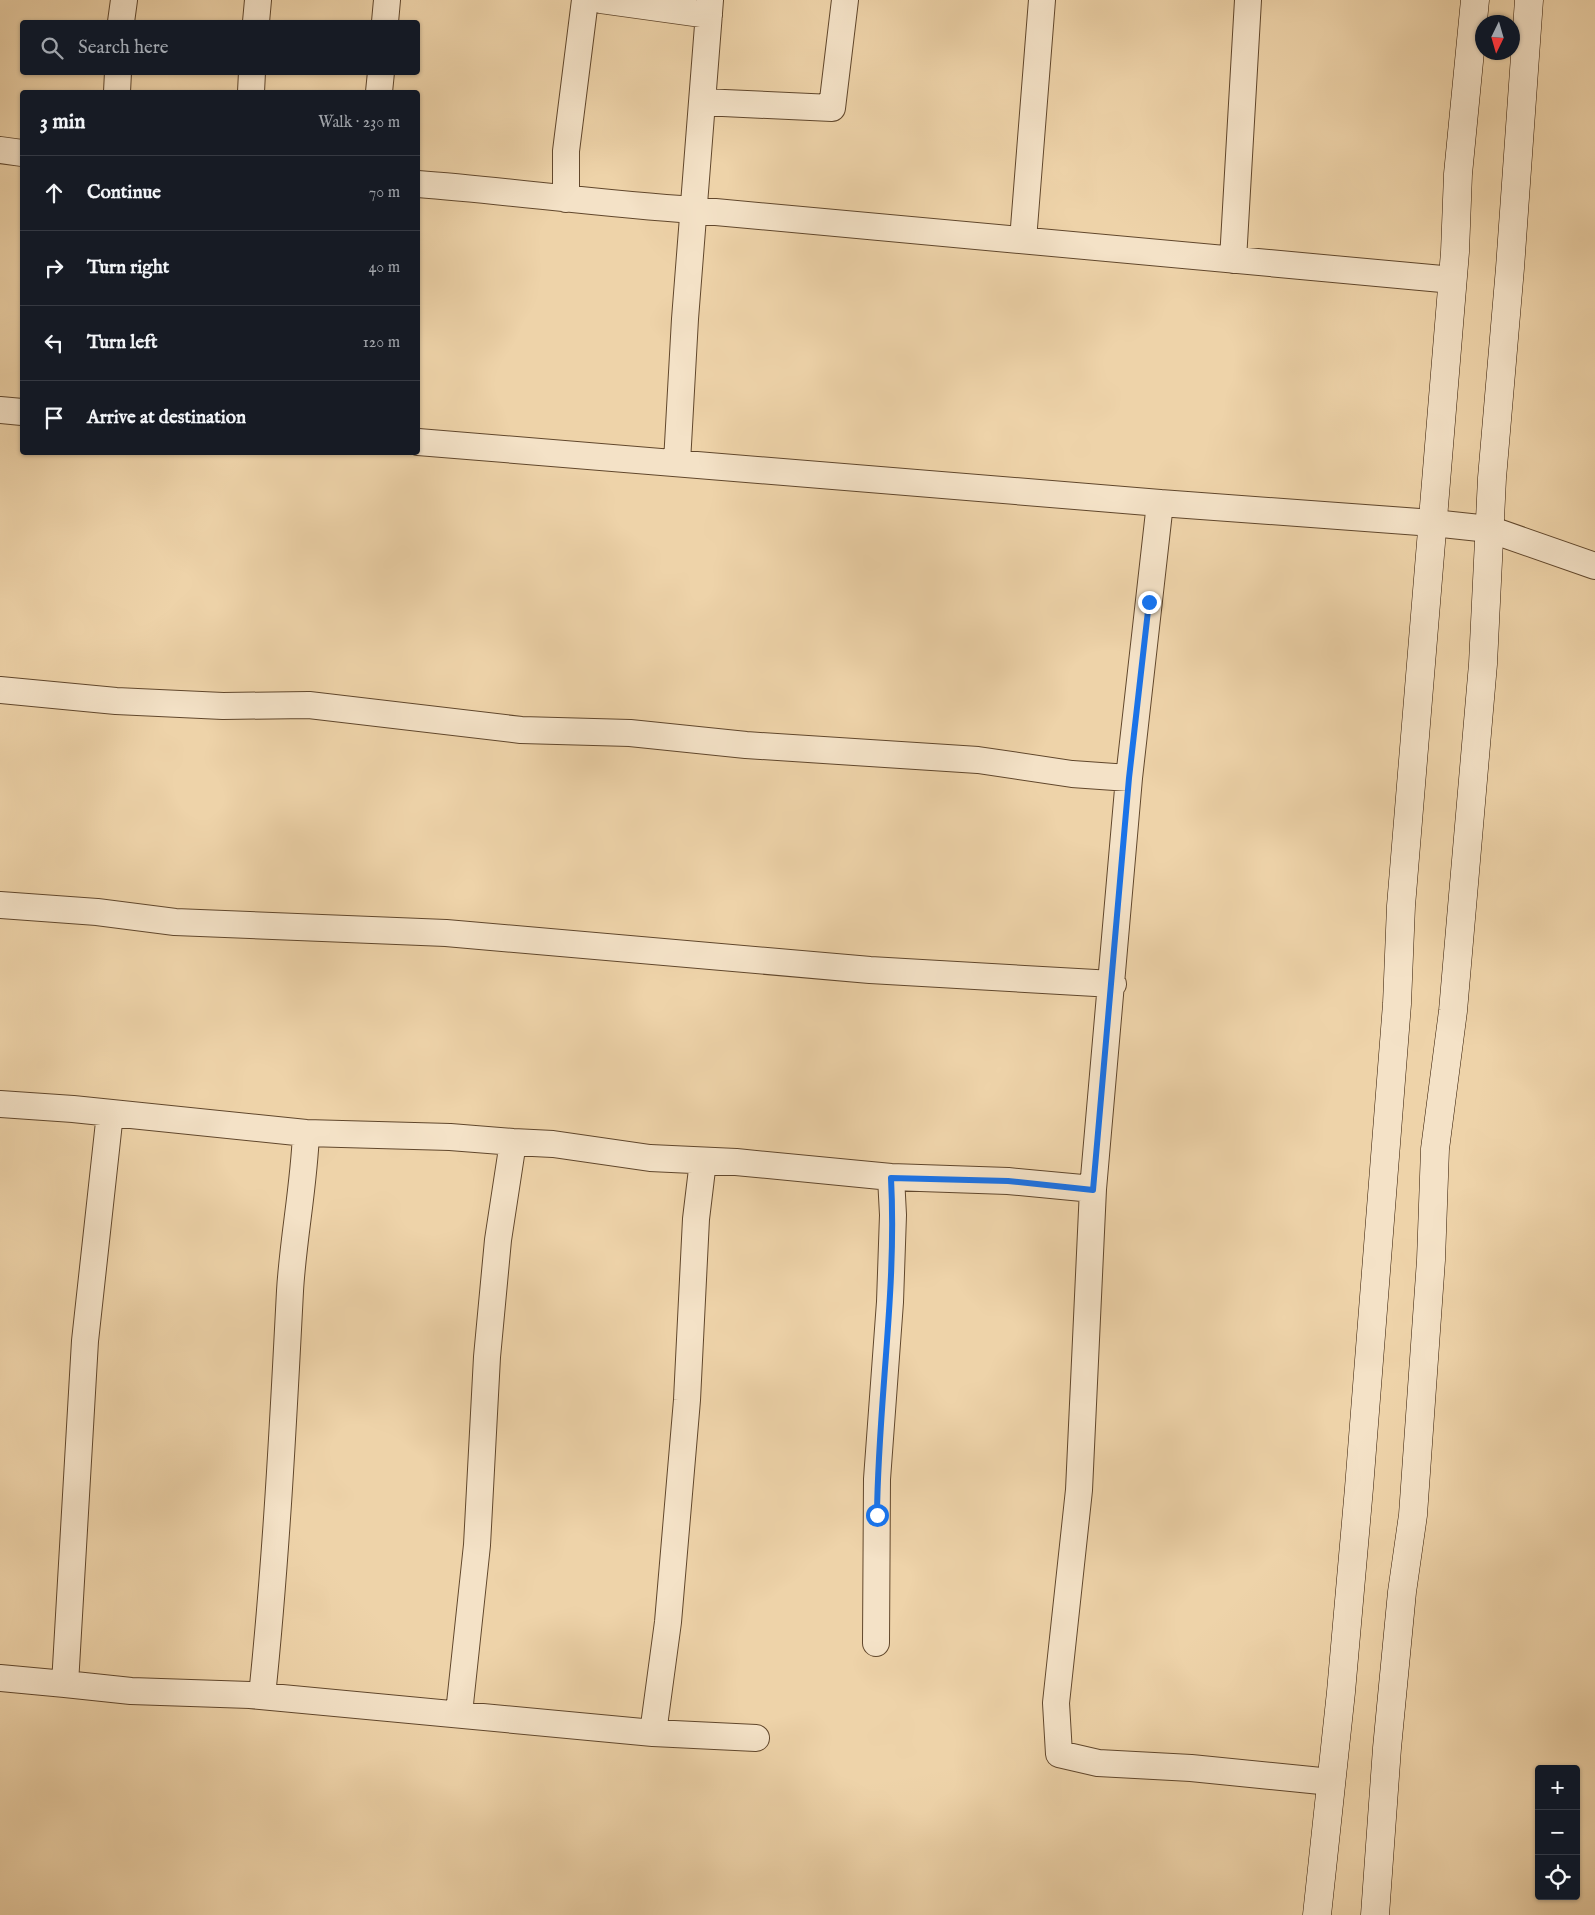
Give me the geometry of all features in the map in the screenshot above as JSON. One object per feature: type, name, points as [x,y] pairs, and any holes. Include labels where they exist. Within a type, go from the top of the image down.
[{"type":"street","points":[[121,20],[124,0]]},
{"type":"street","points":[[256,20],[258,0]]},
{"type":"street","points":[[385,20],[387,0]]},
{"type":"street","points":[[566,199],[566,151],[585,0]]},
{"type":"street","points":[[601,0],[710,8],[685,319],[677,462]]},
{"type":"street","points":[[702,102],[832,108],[845,0]]},
{"type":"street","points":[[1023,240],[1042,0]]},
{"type":"street","points":[[1234,260],[1248,0]]},
{"type":"street","points":[[1317,1915],[1359,1488],[1397,1004],[1401,906],[1453,280],[1458,174],[1475,0]]},
{"type":"street","points":[[1375,1915],[1387,1748],[1402,1592],[1413,1515],[1431,1260],[1435,1149],[1453,1011],[1483,664],[1489,529],[1529,0]]},
{"type":"street","points":[[117,90],[118,75]]},
{"type":"street","points":[[251,90],[252,75]]},
{"type":"street","points":[[379,90],[381,75]]},
{"type":"street","points":[[0,150],[20,153]]},
{"type":"street","points":[[420,184],[495,190],[607,204],[694,210],[1453,280]]},
{"type":"street","points":[[0,410],[20,412]]},
{"type":"street","points":[[420,442],[677,462],[1160,504],[1433,523],[1489,529],[1595,566]]},
{"type":"street","points":[[1160,504],[1129,778],[1113,984],[1093,1190],[1079,1490],[1056,1703],[1059,1754],[1098,1764],[1191,1768],[1331,1782]]},
{"type":"street","points":[[0,690],[116,701],[223,706],[309,705],[521,730],[630,733],[746,745],[978,760],[1072,774],[1129,778]]},
{"type":"street","points":[[0,905],[97,912],[176,922],[446,933],[870,970],[1113,984]]},
{"type":"street","points":[[0,1104],[306,1133],[450,1137],[553,1144],[650,1158],[891,1178],[1008,1181],[1093,1190]]},
{"type":"street","points":[[65,1684],[86,1341],[110,1113]]},
{"type":"street","points":[[262,1696],[280,1502],[290,1290],[304,1175],[306,1133]]},
{"type":"street","points":[[458,1713],[477,1545],[487,1356],[498,1240],[513,1142]]},
{"type":"street","points":[[653,1733],[668,1622],[687,1400],[696,1219],[703,1161]]},
{"type":"street","points":[[876,1643],[877,1479],[890,1302],[893,1215],[891,1178]]},
{"type":"street","points":[[0,1678],[130,1691],[262,1696],[458,1713],[525,1722],[653,1733],[756,1738]]},
{"type":"route","points":[[877,1515],[881,1405],[887,1355],[891,1271],[893,1215],[891,1178],[1008,1181],[1093,1190],[1113,984],[1129,778],[1149,602]]}]
